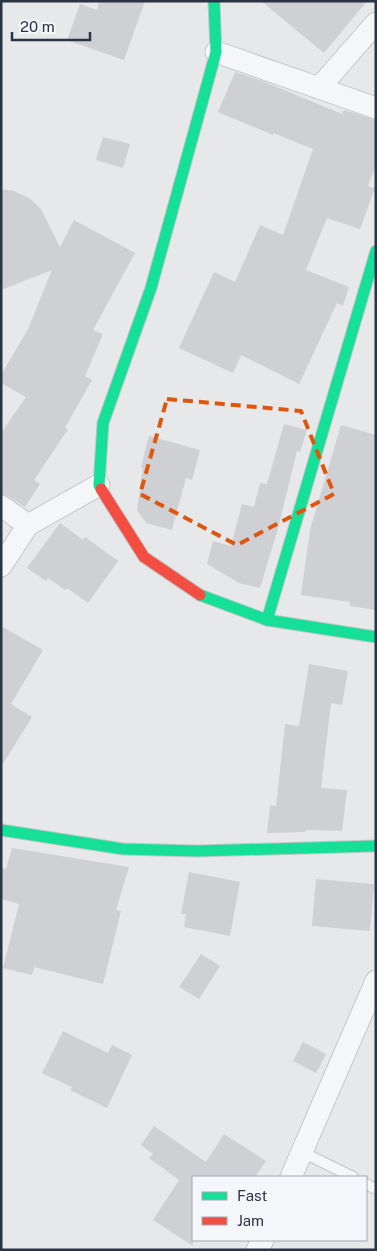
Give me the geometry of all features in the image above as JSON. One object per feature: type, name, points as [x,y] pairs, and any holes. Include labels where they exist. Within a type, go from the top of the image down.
[{"type":"street","points":[[214,1],[216,52],[151,288],[103,423],[99,486],[144,557],[201,596],[267,620],[376,637]]},
{"type":"street","points":[[319,88],[376,23]]},
{"type":"street","points":[[216,52],[376,108]]},
{"type":"street","points":[[267,620],[376,251]]},
{"type":"street","points":[[1,566],[28,525],[99,486]]},
{"type":"street","points":[[1,506],[28,525]]},
{"type":"street","points":[[1,830],[122,849],[198,851],[376,846]]},
{"type":"street","points":[[291,1176],[376,981]]},
{"type":"lane","points":[[302,1152],[351,1176]]},
{"type":"highlighted area","points":[[167,399],[301,411],[334,494],[237,545],[140,494]]},
{"type":"building","points":[[99,1],[145,1],[124,60],[67,40],[80,4],[97,10]]},
{"type":"building","points":[[261,1],[367,1],[324,53]]},
{"type":"building","points":[[235,72],[265,82],[342,114],[344,110],[376,120],[376,165],[368,186],[375,188],[360,229],[327,218],[306,270],[349,287],[343,306],[337,303],[299,384],[241,355],[233,373],[179,348],[214,272],[235,282],[260,225],[283,235],[313,149],[218,112]]},
{"type":"building","points":[[103,137],[130,144],[123,168],[96,160]]},
{"type":"building","points":[[1,189],[14,191],[29,198],[41,209],[60,247],[74,220],[135,253],[93,330],[103,334],[85,376],[92,380],[65,428],[68,429],[34,480],[40,484],[25,507],[8,496],[1,494],[1,433],[26,397],[1,383],[1,375],[28,329],[52,270],[1,290]]},
{"type":"building","points":[[284,424],[307,430],[300,452],[297,451],[277,532],[260,588],[239,583],[207,564],[213,541],[231,546],[242,504],[254,507],[260,483],[267,484]]},
{"type":"building","points":[[341,425],[376,435],[376,610],[350,606],[350,602],[301,595],[310,530]]},
{"type":"building","points":[[149,436],[200,450],[192,480],[186,478],[172,530],[146,523],[137,510],[143,467],[141,467]]},
{"type":"building","points":[[60,523],[83,540],[85,537],[118,561],[88,603],[67,588],[65,590],[48,578],[46,581],[27,568]]},
{"type":"building","points":[[1,626],[43,650],[11,704],[32,717],[1,767]]},
{"type":"building","points":[[309,664],[348,671],[342,705],[331,703],[321,788],[347,790],[342,831],[306,830],[305,832],[267,833],[270,805],[276,806],[285,724],[299,726]]},
{"type":"building","points":[[12,848],[129,867],[116,910],[121,911],[103,984],[34,967],[32,975],[3,968],[19,904],[1,899],[1,868],[6,869]]},
{"type":"building","points":[[189,872],[240,882],[230,936],[184,927],[186,914],[181,914]]},
{"type":"building","points":[[316,879],[374,884],[370,931],[312,926]]},
{"type":"building","points":[[201,954],[220,966],[199,999],[179,987]]},
{"type":"building","points":[[63,1031],[108,1053],[112,1045],[132,1055],[107,1108],[70,1090],[72,1087],[42,1073]]},
{"type":"building","points":[[303,1042],[326,1054],[316,1073],[293,1061]]},
{"type":"building","points":[[154,1126],[206,1162],[224,1134],[266,1161],[256,1176],[192,1176],[193,1246],[153,1220],[179,1180],[149,1158],[153,1154],[141,1145]]},
{"type":"traffic: fast","points":[[101,489],[99,485],[103,423],[151,288],[216,52],[214,1]]},
{"type":"traffic: fast","points":[[267,620],[376,251]]},
{"type":"traffic: fast","points":[[200,595],[267,620],[376,637]]},
{"type":"traffic: fast","points":[[1,830],[123,849],[198,851],[376,846]]},
{"type":"traffic: jam","points":[[101,489],[144,557],[200,595]]}]
